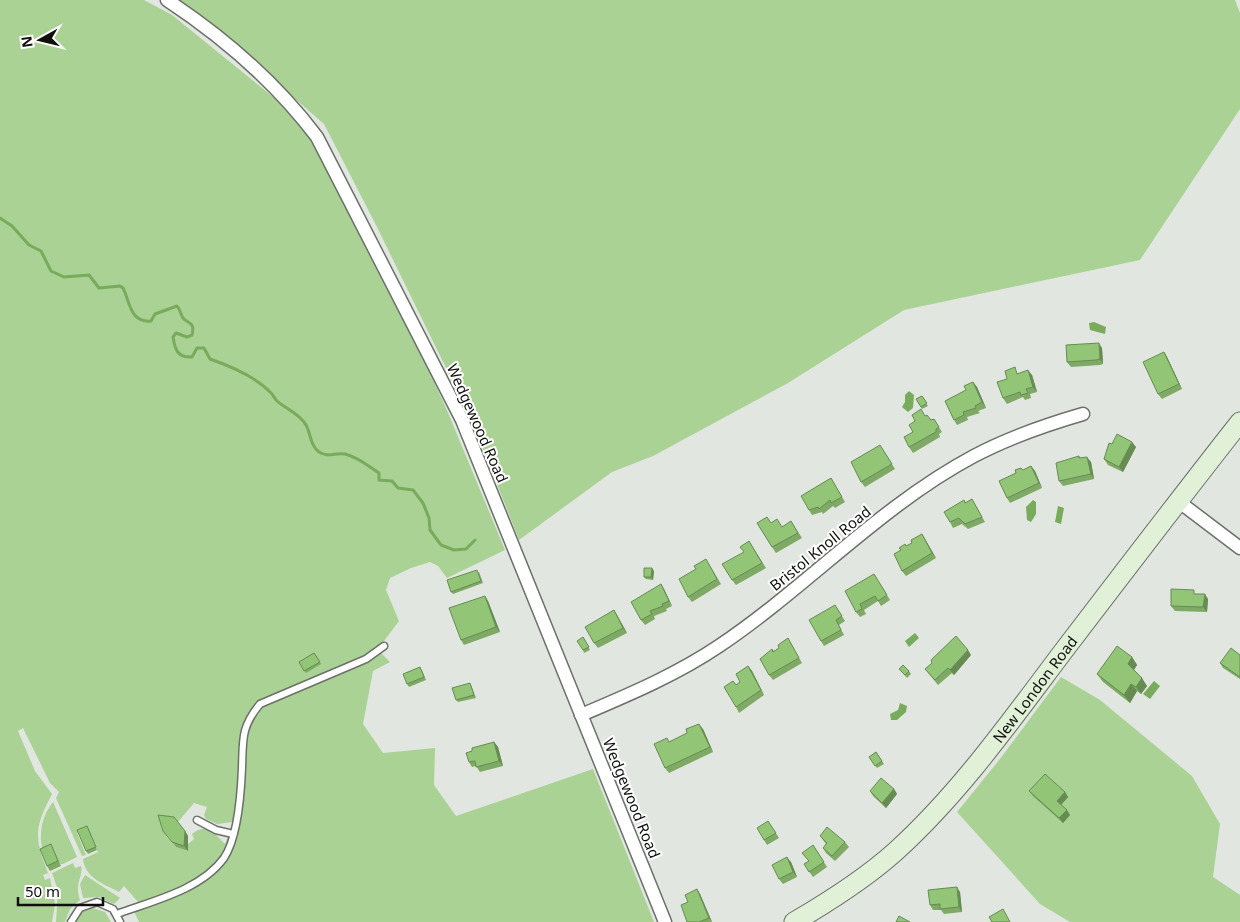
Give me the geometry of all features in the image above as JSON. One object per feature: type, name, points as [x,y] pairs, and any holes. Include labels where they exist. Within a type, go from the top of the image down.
[{"type":"main road","name":"New London Road","points":[[794,922],[839,896],[870,873],[895,852],[946,801],[1018,712],[1240,422]]},
{"type":"street","name":"Wedgewood Road","points":[[167,0],[241,58],[292,105],[317,137],[462,420],[664,922]]},
{"type":"street","name":"Bristol Knoll Road","points":[[581,714],[659,682],[719,647],[788,596],[891,511],[972,457],[1014,436],[1083,414]]},
{"type":"street","points":[[1178,501],[1240,548]]},
{"type":"lane","points":[[117,914],[185,888],[213,872],[225,856],[233,834],[241,791],[243,734],[248,718],[260,704],[366,659],[384,646]]},
{"type":"lane","points":[[197,820],[216,830],[233,834]]},
{"type":"lane","points":[[71,922],[80,908],[91,902],[103,903],[117,914],[120,922]]},
{"type":"shaded area","points":[[0,0],[144,0],[172,15],[288,109],[314,142],[407,323],[446,408],[505,550],[447,578],[438,566],[430,562],[390,578],[386,590],[399,621],[381,645],[381,653],[390,662],[373,671],[363,724],[383,753],[435,748],[434,785],[456,816],[593,769],[654,922],[139,922],[132,907],[139,903],[124,886],[119,892],[96,880],[87,871],[83,859],[98,852],[88,829],[77,833],[86,855],[82,856],[56,798],[59,792],[50,783],[23,728],[18,731],[35,771],[52,794],[39,825],[38,841],[48,873],[43,875],[45,880],[50,878],[55,904],[52,922],[0,922]],"holes":[[[194,803],[207,807],[204,815],[206,819],[217,824],[233,822],[225,844],[210,830],[202,829],[192,834],[194,839],[188,844],[187,851],[176,847],[166,836]]]},
{"type":"shaded area","points":[[172,0],[1235,0],[1240,13],[1240,109],[1140,260],[904,310],[788,383],[653,456],[612,472],[519,540],[473,423],[324,124],[246,56]]},
{"type":"shaded area","points":[[1094,322],[1106,327],[1105,334],[1090,330],[1089,323]]},
{"type":"shaded area","points":[[909,391],[914,395],[913,408],[908,412],[902,407],[905,402],[905,395]]},
{"type":"shaded area","points":[[1033,500],[1036,502],[1036,514],[1031,522],[1027,520],[1026,507]]},
{"type":"shaded area","points":[[1058,506],[1064,508],[1061,524],[1055,522]]},
{"type":"shaded area","points":[[915,633],[919,638],[909,647],[905,641]]},
{"type":"shaded area","points":[[1061,677],[1100,700],[1192,776],[1220,824],[1213,877],[1240,895],[1240,922],[1070,922],[1040,904],[957,812],[1000,759]]},
{"type":"shaded area","points":[[1154,681],[1160,686],[1150,699],[1143,694]]},
{"type":"shaded area","points":[[900,703],[907,706],[906,712],[897,720],[891,720],[890,714],[898,710]]},
{"type":"shaded area","points":[[53,802],[77,857],[63,864],[60,864],[54,849],[43,852],[42,825],[46,813]]},
{"type":"shaded area","points":[[73,863],[75,868],[81,866],[82,870],[78,884],[80,900],[70,909],[65,922],[56,922],[58,890],[52,873]]},
{"type":"shaded area","points":[[85,875],[120,898],[114,904],[99,897],[83,898],[80,884]]},
{"type":"shaded area","points":[[93,908],[105,912],[111,922],[76,922],[82,912]]},
{"type":"building","points":[[1099,343],[1100,359],[1067,362],[1066,345]]},
{"type":"building","points":[[1164,352],[1179,384],[1158,394],[1143,362]]},
{"type":"building","points":[[1015,367],[1017,374],[1028,370],[1033,387],[1026,389],[1028,393],[1021,395],[1020,392],[1003,398],[997,382],[1007,379],[1005,371]]},
{"type":"building","points":[[973,382],[982,402],[975,406],[976,408],[963,412],[964,415],[954,420],[945,401],[966,390],[964,386]]},
{"type":"building","points":[[922,396],[927,403],[921,407],[916,399]]},
{"type":"building","points":[[921,409],[925,416],[927,415],[931,420],[934,419],[939,427],[936,429],[936,432],[909,447],[904,437],[913,432],[909,425],[915,421],[912,415]]},
{"type":"building","points":[[1117,434],[1132,442],[1119,467],[1104,459],[1109,443],[1112,444]]},
{"type":"building","points":[[880,445],[892,464],[861,482],[851,462]]},
{"type":"building","points":[[1079,456],[1079,458],[1087,457],[1091,474],[1059,481],[1056,463]]},
{"type":"building","points":[[1031,466],[1039,483],[1007,498],[999,481],[1016,473],[1015,470],[1021,468],[1023,470]]},
{"type":"building","points":[[831,478],[842,497],[831,503],[830,500],[819,509],[818,507],[809,510],[801,496]]},
{"type":"building","points":[[972,499],[982,517],[965,524],[959,518],[950,522],[944,512],[964,500],[965,503]]},
{"type":"building","points":[[767,517],[771,523],[777,519],[782,527],[791,521],[798,533],[772,547],[757,523]]},
{"type":"building","points":[[922,534],[932,553],[902,571],[894,554],[901,550],[899,548],[905,544],[906,546],[912,543],[911,540]]},
{"type":"building","points":[[749,541],[762,563],[732,580],[722,564],[744,552],[740,547]]},
{"type":"building","points":[[706,559],[717,579],[688,597],[679,579],[696,569],[694,566]]},
{"type":"building","points":[[644,568],[652,568],[651,577],[644,577]]},
{"type":"building","points":[[477,570],[481,581],[451,592],[447,580]]},
{"type":"building","points":[[874,574],[887,595],[878,601],[875,596],[860,604],[862,609],[856,612],[845,591]]},
{"type":"building","points":[[661,584],[669,601],[662,604],[663,606],[650,611],[652,614],[641,620],[631,602]]},
{"type":"building","points":[[1171,589],[1194,590],[1194,594],[1205,594],[1203,607],[1171,606]]},
{"type":"building","points":[[485,596],[496,627],[461,640],[449,608]]},
{"type":"building","points":[[835,605],[842,616],[836,620],[841,630],[821,641],[809,620]]},
{"type":"building","points":[[614,610],[623,628],[594,643],[585,627]]},
{"type":"building","points":[[956,636],[968,650],[950,670],[948,668],[935,680],[925,669],[932,663],[931,660]]},
{"type":"building","points":[[583,637],[589,647],[583,650],[577,641]]},
{"type":"building","points":[[788,638],[799,658],[769,675],[760,659],[772,649],[773,652],[779,648],[778,645]]},
{"type":"building","points":[[1117,646],[1132,657],[1128,664],[1142,678],[1136,687],[1131,684],[1124,695],[1097,674]]},
{"type":"building","points":[[1231,648],[1240,655],[1240,677],[1220,663]]},
{"type":"building","points":[[314,653],[320,662],[304,671],[299,662]]},
{"type":"building","points":[[903,665],[909,671],[905,675],[899,669]]},
{"type":"building","points":[[748,666],[761,690],[736,707],[724,687],[733,681],[736,685],[740,682],[736,674]]},
{"type":"building","points":[[420,667],[424,677],[407,684],[403,674]]},
{"type":"building","points":[[470,683],[474,695],[456,700],[452,688]]},
{"type":"building","points":[[699,724],[710,747],[665,768],[654,744],[667,738],[669,742],[687,733],[686,729]]},
{"type":"building","points":[[494,742],[499,761],[476,767],[475,761],[469,762],[466,753],[472,751],[472,748]]},
{"type":"building","points":[[876,752],[882,761],[875,766],[869,757]]},
{"type":"building","points":[[1045,774],[1065,792],[1057,801],[1067,810],[1059,818],[1029,791]]},
{"type":"building","points":[[881,778],[894,789],[882,803],[870,791]]},
{"type":"building","points":[[158,815],[174,817],[185,831],[184,846],[172,842],[163,831]]},
{"type":"building","points":[[768,821],[776,833],[764,840],[757,828]]},
{"type":"building","points":[[87,826],[96,847],[86,851],[77,830]]},
{"type":"building","points":[[827,827],[845,842],[832,856],[823,848],[827,843],[820,836]]},
{"type":"building","points":[[51,844],[58,861],[47,866],[40,849]]},
{"type":"building","points":[[813,845],[824,862],[809,872],[804,864],[809,861],[802,853]]},
{"type":"building","points":[[787,857],[793,872],[779,879],[772,865]]},
{"type":"building","points":[[957,887],[959,907],[940,909],[940,904],[930,905],[928,890]]},
{"type":"building","points":[[697,889],[709,918],[699,922],[687,922],[681,905],[688,902],[685,895]]},
{"type":"building","points":[[1003,909],[1010,922],[992,922],[989,917]]},
{"type":"building","points":[[899,916],[910,922],[896,922]]},
{"type":"waterway","points":[[0,218],[12,226],[29,245],[41,251],[51,271],[64,277],[89,275],[99,288],[120,286],[123,288],[132,310],[139,319],[151,321],[155,314],[177,306],[183,318],[193,327],[192,335],[187,337],[176,333],[173,337],[176,349],[180,355],[192,357],[197,348],[204,348],[210,359],[250,376],[264,386],[277,401],[300,418],[306,425],[314,446],[319,452],[326,455],[350,455],[379,473],[379,480],[392,481],[398,488],[413,490],[423,503],[429,518],[430,530],[441,545],[454,550],[466,549],[475,540]]}]
